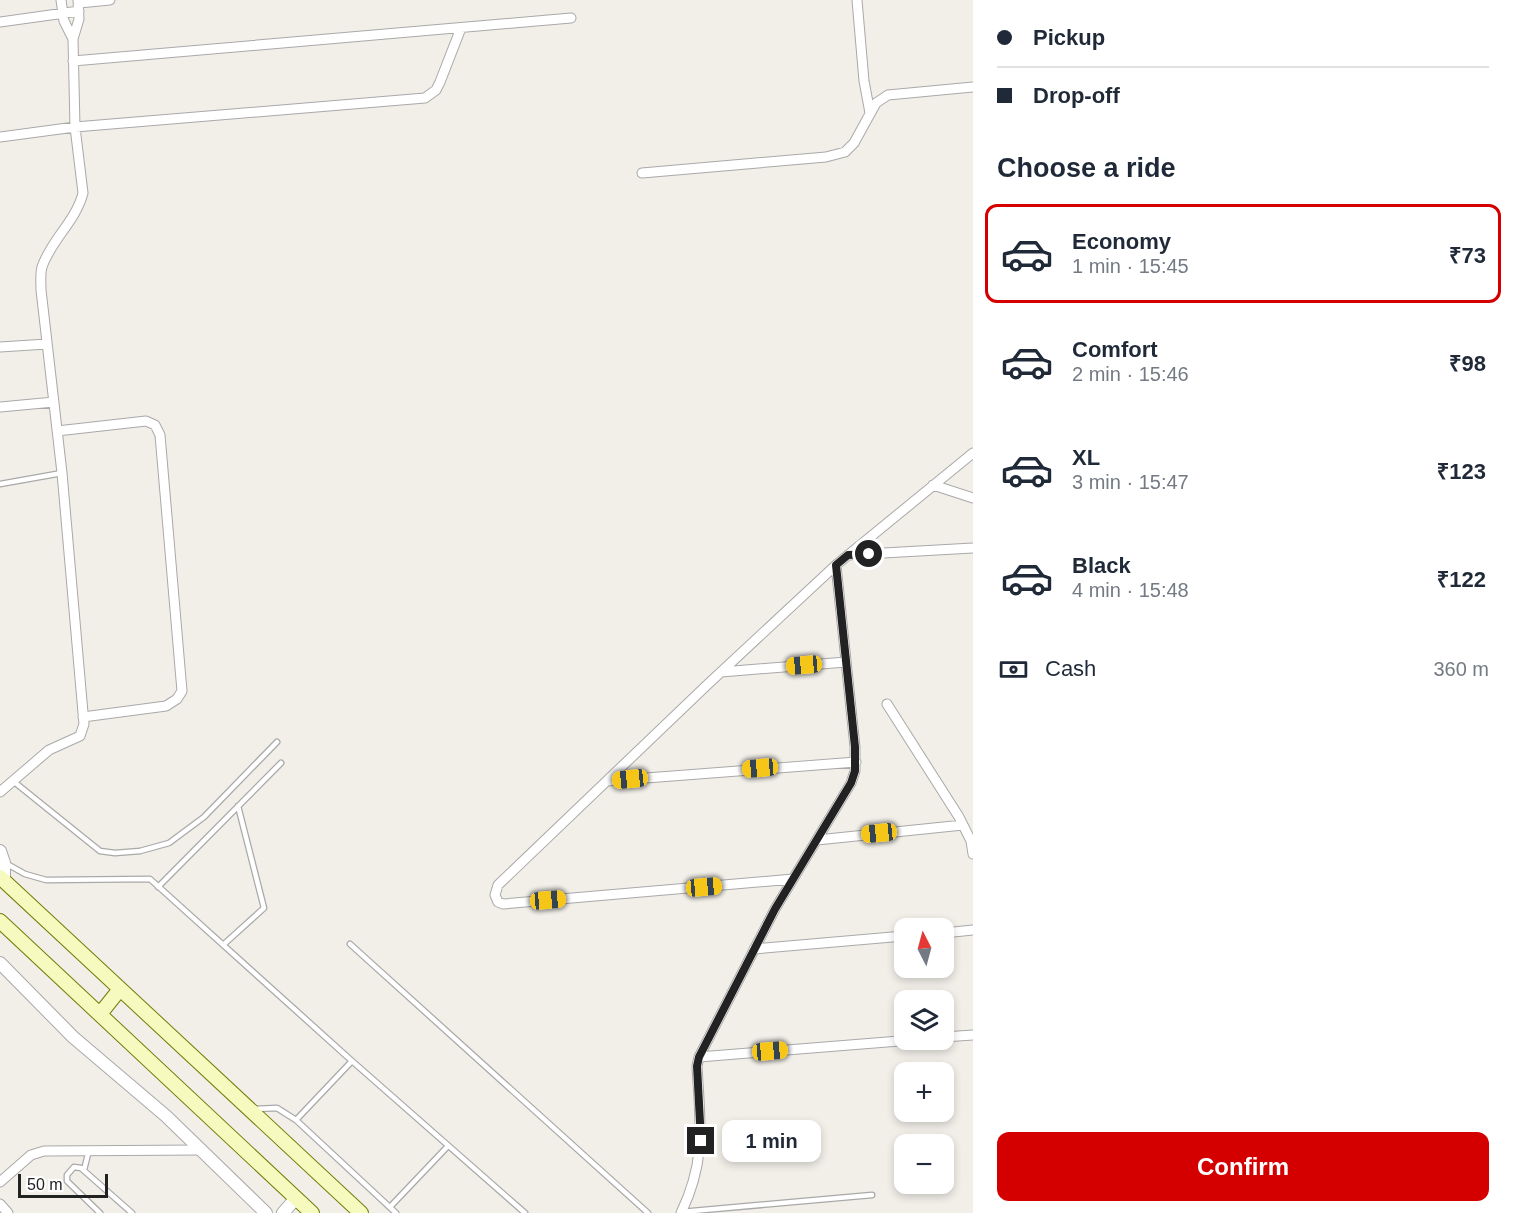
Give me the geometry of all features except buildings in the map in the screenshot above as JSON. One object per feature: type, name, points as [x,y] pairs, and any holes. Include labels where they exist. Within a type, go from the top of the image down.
[{"type":"main road","points":[[2,879],[361,1213]]},
{"type":"main road","points":[[0,921],[312,1213]]},
{"type":"main road","points":[[100,1014],[120,989]]},
{"type":"street","points":[[61,0],[66,29],[73,39]]},
{"type":"street","points":[[0,22],[62,14],[79,5],[110,0]]},
{"type":"street","points":[[857,0],[864,81],[870,113]]},
{"type":"street","points":[[0,792],[49,750],[80,736],[84,724],[62,473],[41,290],[41,269],[49,250],[80,203],[82,193],[75,127],[73,61],[73,39],[78,24],[79,5]]},
{"type":"street","points":[[73,61],[571,18]]},
{"type":"street","points":[[0,137],[75,127],[426,98],[436,90],[440,82],[461,28]]},
{"type":"street","points":[[642,173],[845,152],[854,143],[881,98],[888,95],[973,87]]},
{"type":"street","points":[[0,348],[47,344]]},
{"type":"street","points":[[0,407],[54,402]]},
{"type":"street","points":[[57,430],[146,421],[155,425],[160,435],[161,446],[182,691],[177,699],[166,706],[83,717]]},
{"type":"street","points":[[793,879],[503,904],[498,902],[495,895],[498,885],[836,565],[973,453]]},
{"type":"street","points":[[933,485],[973,498]]},
{"type":"street","points":[[848,555],[973,548]]},
{"type":"street","points":[[681,1212],[696,1172],[701,1141],[697,1066],[699,1057],[754,949],[851,783],[856,762],[836,565]]},
{"type":"street","points":[[721,672],[846,662]]},
{"type":"street","points":[[887,704],[963,825],[971,841],[973,854]]},
{"type":"street","points":[[607,781],[856,762]]},
{"type":"street","points":[[817,840],[963,825]]},
{"type":"street","points":[[2,857],[2,879]]},
{"type":"street","points":[[954,932],[973,930]]},
{"type":"street","points":[[754,949],[894,937]]},
{"type":"street","points":[[0,963],[73,1037],[166,1116],[266,1213]]},
{"type":"street","points":[[954,1036],[973,1035]]},
{"type":"street","points":[[699,1057],[894,1041]]},
{"type":"street","points":[[0,1182],[37,1152],[53,1150],[202,1150]]},
{"type":"street","points":[[282,1213],[296,1198]]},
{"type":"street","points":[[0,1204],[8,1213]]},
{"type":"lane","points":[[0,484],[62,473]]},
{"type":"lane","points":[[13,781],[100,851],[140,851],[169,843],[204,817],[278,742]]},
{"type":"lane","points":[[158,887],[280,763]]},
{"type":"lane","points":[[223,945],[264,909],[238,807]]},
{"type":"lane","points":[[2,857],[26,874],[46,880],[150,879],[525,1213]]},
{"type":"lane","points":[[350,944],[648,1213]]},
{"type":"lane","points":[[296,1120],[352,1061]]},
{"type":"lane","points":[[250,1109],[277,1108],[296,1120],[396,1213]]},
{"type":"lane","points":[[390,1207],[448,1146]]},
{"type":"lane","points":[[84,1170],[89,1150]]},
{"type":"lane","points":[[100,1213],[67,1181],[67,1175],[74,1167],[84,1170],[132,1213]]},
{"type":"lane","points":[[681,1212],[872,1195]]},
{"type":"route","points":[[701,1141],[697,1066],[699,1057],[775,909],[844,796],[855,771],[855,747],[836,565],[848,555],[869,554]]}]
